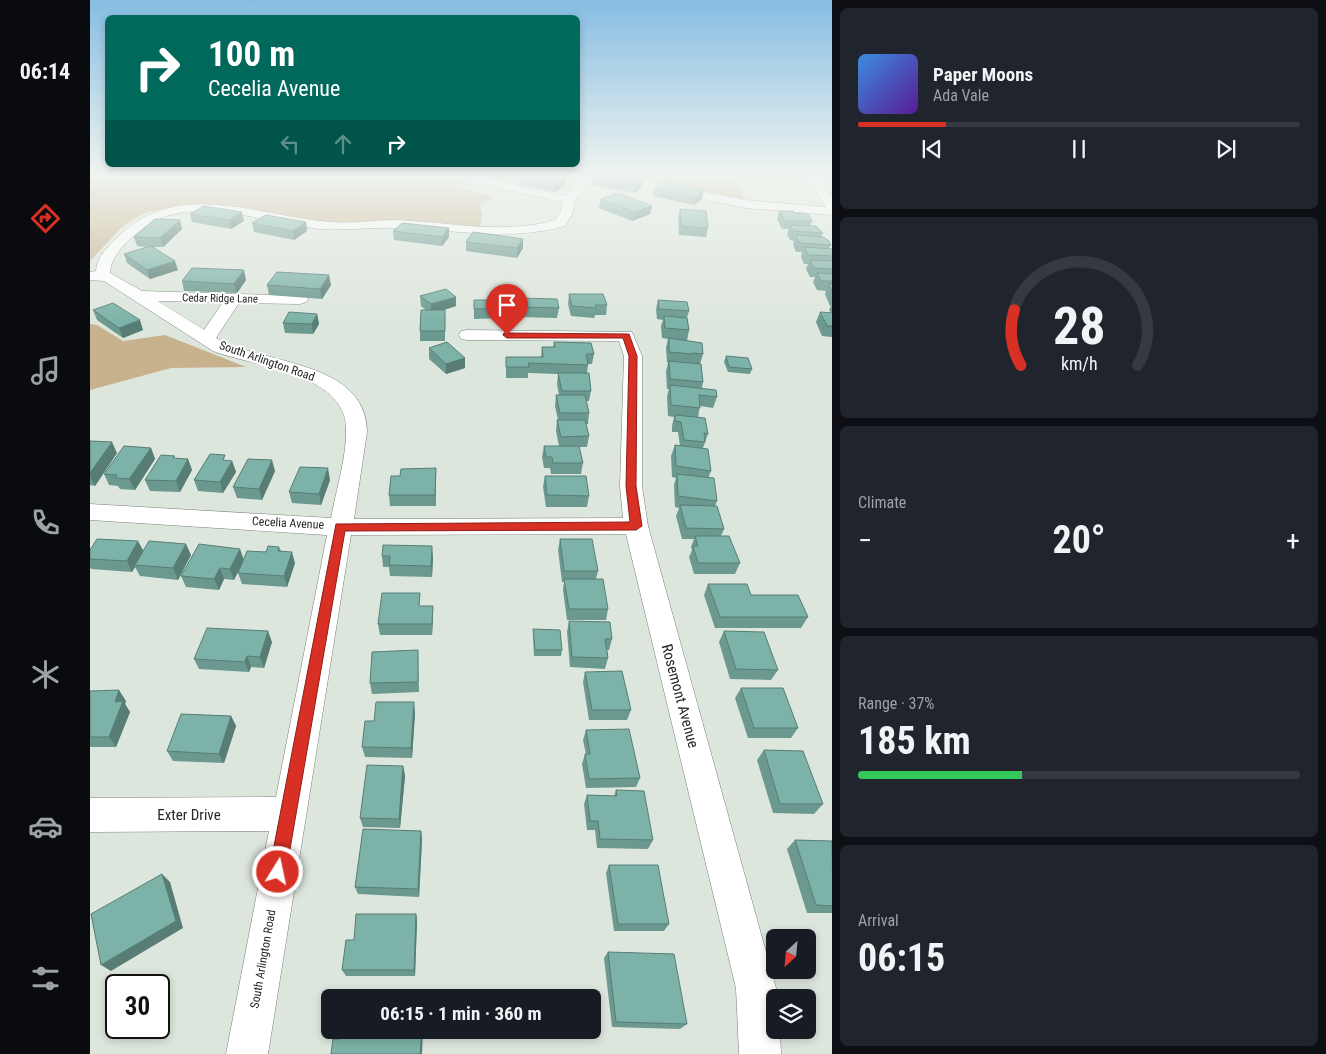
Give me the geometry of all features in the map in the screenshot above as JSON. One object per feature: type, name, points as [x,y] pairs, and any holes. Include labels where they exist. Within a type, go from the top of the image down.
[{"type":"street","points":[[97,276],[106,258],[141,224]]},
{"type":"street","points":[[321,224],[333,226],[387,224]]},
{"type":"street","points":[[397,224],[522,230],[546,228],[557,224]]},
{"type":"street","name":"South Arlington Road","points":[[97,276],[140,296],[220,347],[315,376],[343,394],[354,412],[357,423],[247,1054]]},
{"type":"street","name":"Cedar Ridge Lane","points":[[140,296],[300,299]]},
{"type":"street","points":[[207,339],[234,298]]},
{"type":"street","name":"Rosemont Avenue","points":[[467,335],[626,336],[633,356],[631,486],[636,526],[756,988],[760,1054]]},
{"type":"street","name":"Cecelia Avenue","points":[[90,512],[340,527],[636,526]]},
{"type":"street","name":"Exter Drive","points":[[90,816],[288,814]]},
{"type":"shaded area","points":[[90,224],[126,224],[122,227],[90,261]]},
{"type":"shaded area","points":[[368,224],[481,224],[480,227]]},
{"type":"shaded area","points":[[90,324],[97,325],[123,341],[165,335],[246,367],[171,368],[90,390]]},
{"type":"building","points":[[149,224],[175,224],[160,238],[134,237]]},
{"type":"building","points":[[258,224],[303,224],[293,231]]},
{"type":"building","points":[[401,224],[449,228],[442,237],[393,231]]},
{"type":"building","points":[[681,224],[708,224],[708,228],[681,226]]},
{"type":"building","points":[[790,225],[816,226],[823,233],[793,231]]},
{"type":"building","points":[[473,232],[523,239],[517,248],[466,242]]},
{"type":"building","points":[[796,235],[823,237],[831,245],[799,243]]},
{"type":"building","points":[[151,246],[175,261],[147,270],[124,254]]},
{"type":"building","points":[[804,247],[832,249],[832,256],[808,255]]},
{"type":"building","points":[[810,260],[832,261],[832,269],[814,268]]},
{"type":"building","points":[[192,268],[244,270],[234,284],[182,281]]},
{"type":"building","points":[[277,272],[329,275],[320,289],[267,285]]},
{"type":"building","points":[[817,273],[832,274],[832,281],[821,281]]},
{"type":"building","points":[[446,289],[456,297],[431,304],[420,296]]},
{"type":"building","points":[[569,294],[603,294],[607,305],[595,305],[596,308],[572,306]]},
{"type":"building","points":[[518,298],[557,299],[559,308],[518,307]]},
{"type":"building","points":[[474,300],[506,300],[507,308],[474,309]]},
{"type":"building","points":[[658,300],[687,302],[689,311],[659,309]]},
{"type":"building","points":[[113,303],[140,320],[119,328],[93,310]]},
{"type":"building","points":[[421,310],[445,310],[445,331],[420,331]]},
{"type":"building","points":[[289,312],[317,314],[312,324],[283,323]]},
{"type":"building","points":[[820,312],[832,313],[832,326],[827,326]]},
{"type":"building","points":[[664,316],[687,318],[689,330],[665,328]]},
{"type":"building","points":[[669,338],[702,343],[703,354],[669,352]]},
{"type":"building","points":[[447,342],[465,358],[446,364],[429,348]]},
{"type":"building","points":[[554,342],[591,343],[594,354],[586,354],[588,365],[528,363],[529,367],[506,367],[506,357],[543,357],[542,347],[555,347]]},
{"type":"building","points":[[726,356],[748,358],[752,369],[729,367]]},
{"type":"building","points":[[669,361],[701,364],[703,382],[670,379]]},
{"type":"building","points":[[558,373],[589,373],[591,391],[562,391]]},
{"type":"building","points":[[670,385],[716,390],[717,397],[699,395],[700,408],[671,405]]},
{"type":"building","points":[[556,395],[585,395],[589,413],[560,413]]},
{"type":"building","points":[[675,415],[705,418],[708,434],[704,433],[705,442],[684,440],[681,422],[675,421]]},
{"type":"building","points":[[557,420],[585,420],[589,436],[561,437]]},
{"type":"building","points":[[90,441],[112,442],[90,473]]},
{"type":"building","points":[[675,445],[708,449],[711,471],[676,466]]},
{"type":"building","points":[[124,446],[151,448],[129,479],[115,478],[117,475],[104,474]]},
{"type":"building","points":[[544,446],[579,446],[583,463],[553,463],[552,457],[546,457]]},
{"type":"building","points":[[210,454],[225,455],[223,460],[232,461],[220,482],[194,480]]},
{"type":"building","points":[[161,455],[188,459],[176,481],[145,480]]},
{"type":"building","points":[[248,459],[272,460],[259,489],[233,487]]},
{"type":"building","points":[[300,467],[328,468],[319,494],[289,492]]},
{"type":"building","points":[[436,468],[435,495],[389,495],[391,476],[400,476],[401,469]]},
{"type":"building","points":[[677,474],[714,478],[717,501],[678,496]]},
{"type":"building","points":[[545,476],[586,476],[589,496],[547,495]]},
{"type":"building","points":[[680,505],[717,506],[724,529],[686,528]]},
{"type":"building","points":[[695,536],[729,536],[740,563],[698,563],[693,546],[698,546]]},
{"type":"building","points":[[97,539],[138,541],[127,561],[90,559],[90,550]]},
{"type":"building","points":[[560,539],[592,539],[598,571],[564,571]]},
{"type":"building","points":[[149,541],[186,544],[173,568],[135,565]]},
{"type":"building","points":[[199,544],[240,549],[230,569],[220,568],[214,579],[181,576]]},
{"type":"building","points":[[383,545],[432,546],[431,566],[389,565],[390,556],[382,556]]},
{"type":"building","points":[[268,546],[279,547],[278,551],[292,552],[284,576],[238,573],[247,551],[266,552]]},
{"type":"building","points":[[564,579],[603,579],[608,609],[569,609]]},
{"type":"building","points":[[708,584],[747,584],[751,595],[798,595],[808,617],[720,617]]},
{"type":"building","points":[[382,593],[420,593],[419,606],[433,606],[432,624],[378,624]]},
{"type":"building","points":[[569,621],[610,622],[612,639],[605,639],[608,658],[572,657]]},
{"type":"building","points":[[207,628],[268,631],[260,657],[247,656],[245,662],[194,659]]},
{"type":"building","points":[[533,629],[560,630],[562,650],[535,650]]},
{"type":"building","points":[[724,631],[764,632],[778,670],[736,669]]},
{"type":"building","points":[[418,650],[418,682],[370,683],[372,652]]},
{"type":"building","points":[[622,671],[631,710],[592,710],[585,672]]},
{"type":"building","points":[[741,688],[783,688],[798,728],[754,728]]},
{"type":"building","points":[[119,690],[115,702],[123,701],[109,737],[90,737],[90,691]]},
{"type":"building","points":[[376,702],[414,702],[411,748],[362,747],[365,721],[374,721]]},
{"type":"building","points":[[181,714],[231,716],[219,754],[167,751]]},
{"type":"building","points":[[629,729],[640,778],[589,779],[585,754],[590,754],[586,730]]},
{"type":"building","points":[[764,750],[803,751],[823,804],[780,804]]},
{"type":"building","points":[[367,765],[403,766],[399,819],[360,818]]},
{"type":"building","points":[[616,790],[644,791],[653,840],[600,839],[598,821],[590,821],[587,795],[617,796]]},
{"type":"building","points":[[363,829],[421,831],[418,889],[355,887]]},
{"type":"building","points":[[795,840],[832,841],[832,906],[816,905]]},
{"type":"building","points":[[609,865],[658,865],[669,924],[618,924]]},
{"type":"building","points":[[162,874],[176,921],[101,965],[91,914]]},
{"type":"building","points":[[356,914],[416,914],[414,970],[342,970],[346,940],[354,940]]},
{"type":"building","points":[[608,952],[674,954],[687,1024],[616,1022]]},
{"type":"building","points":[[333,1039],[421,1039],[420,1054],[331,1054]]},
{"type":"route","points":[[278,872],[340,527],[636,526],[631,486],[633,356],[626,336],[507,335]]}]
